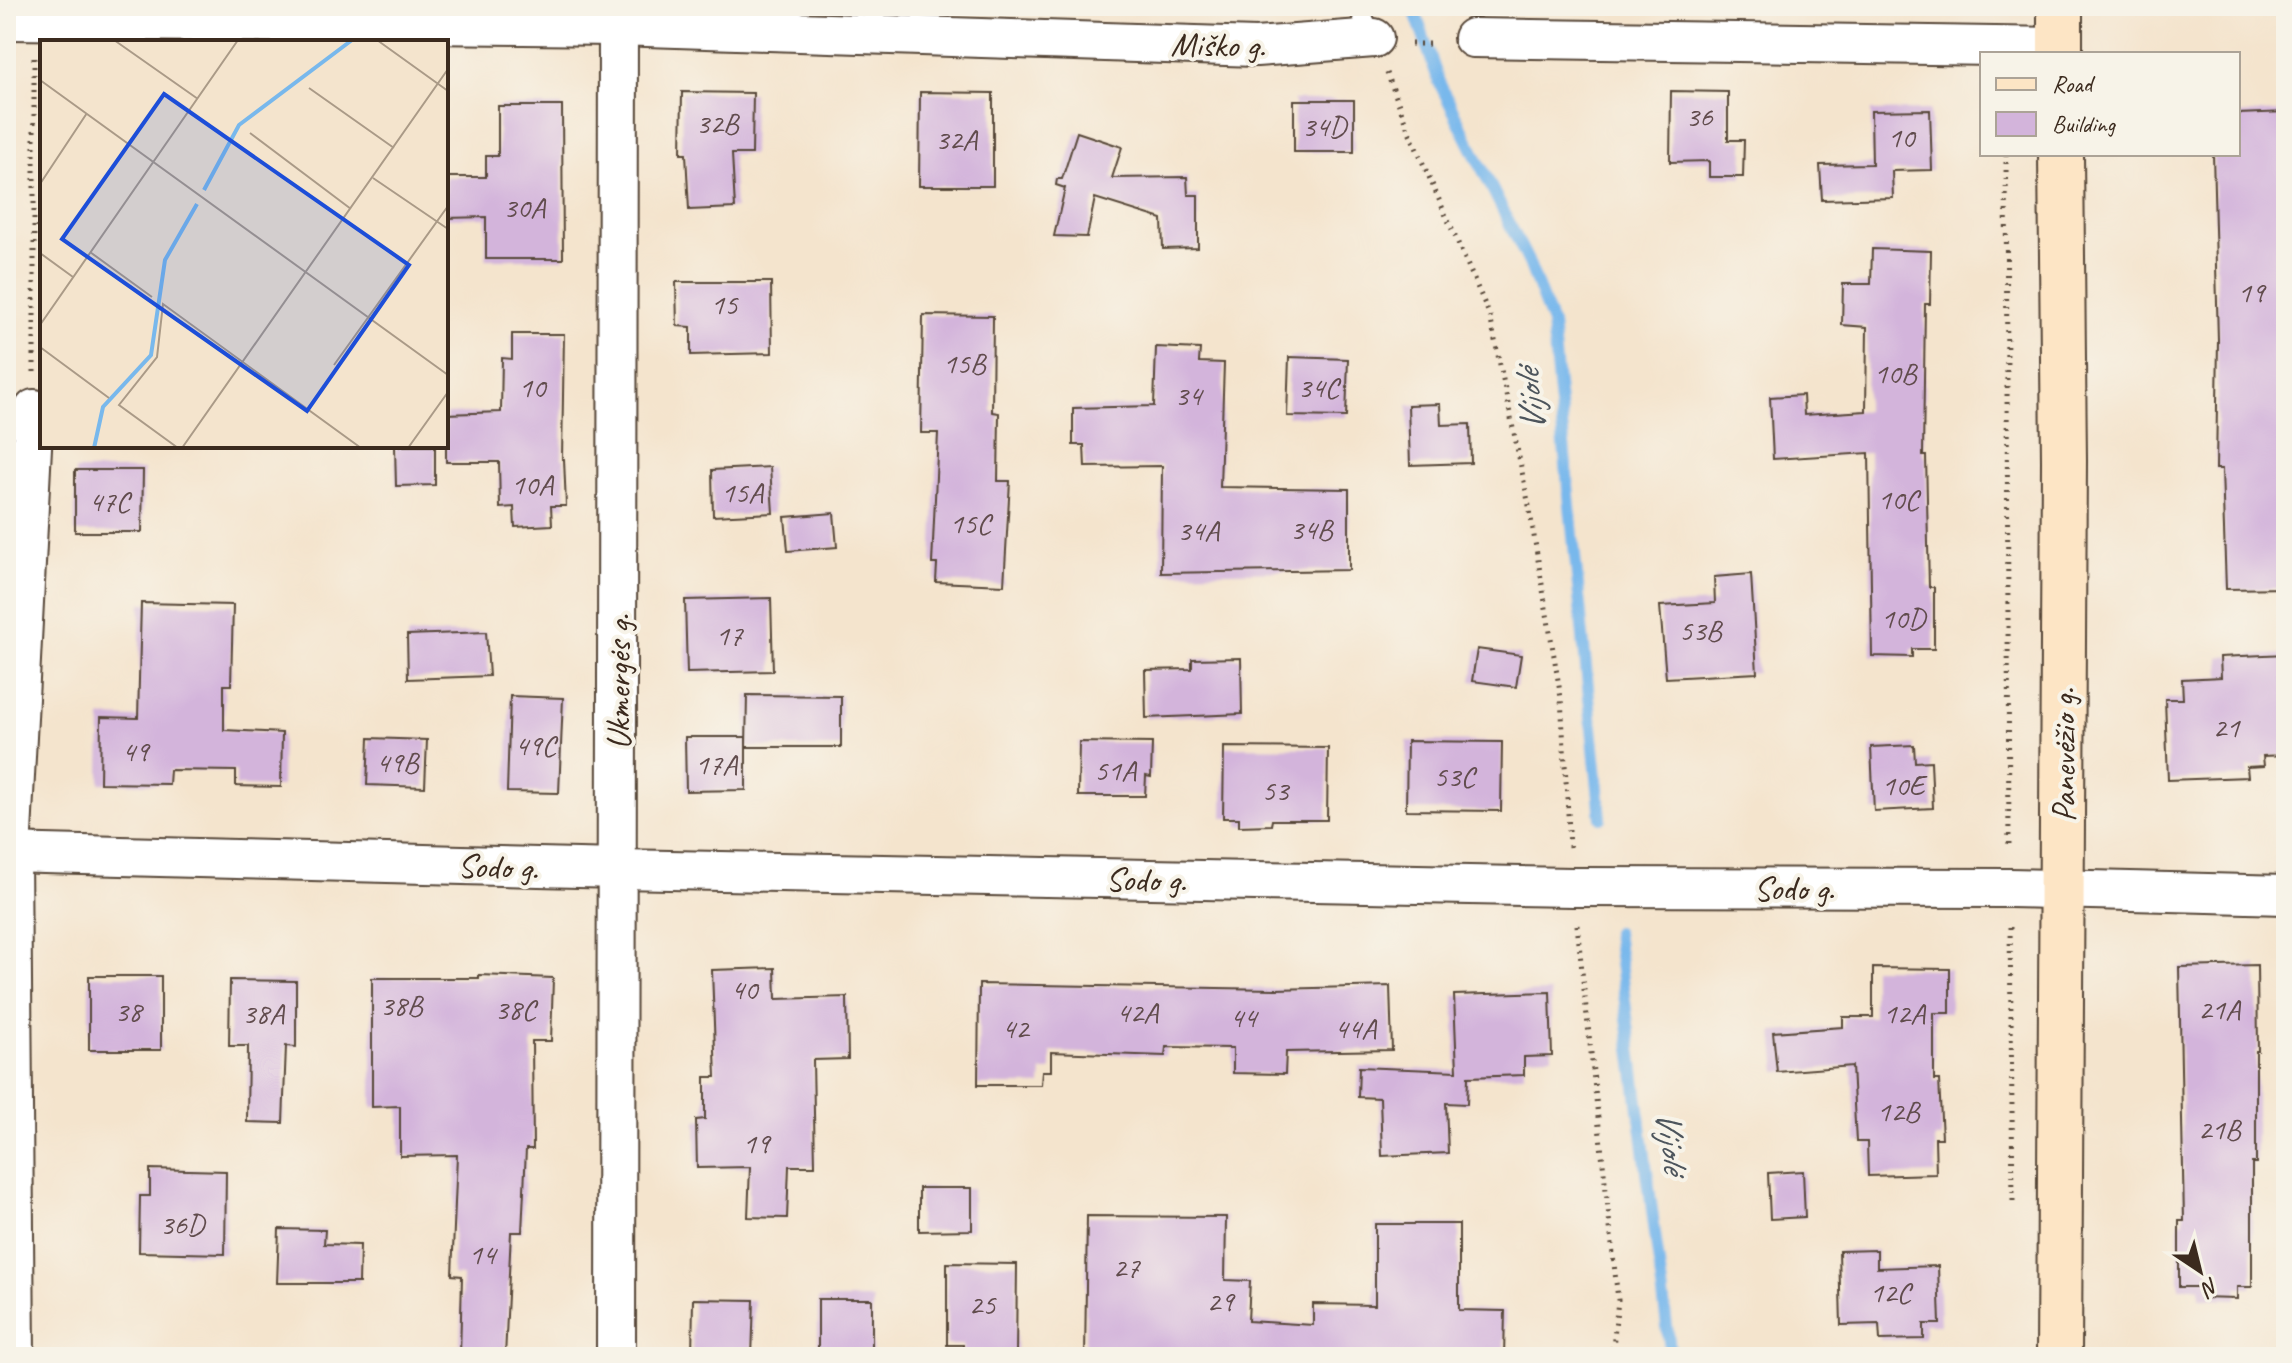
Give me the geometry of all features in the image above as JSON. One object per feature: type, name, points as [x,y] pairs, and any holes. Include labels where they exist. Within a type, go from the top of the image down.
[{"type":"street","name":"Miško g.","points":[[20,20],[618,16],[1256,47],[1380,29]]},
{"type":"street","name":"Ukmergės g.","points":[[616,1357],[618,16]]},
{"type":"street","points":[[1456,41],[2060,36]]},
{"type":"street","name":"Panevėžio g.","points":[[2059,1357],[2064,461],[2061,156]]},
{"type":"street","points":[[15,1357],[8,853],[34,409]]},
{"type":"street","name":"Sodo g.","points":[[8,853],[618,869],[1573,887],[2010,888],[2286,895]]},
{"type":"path","points":[[20,20],[34,409]]},
{"type":"path","points":[[1456,41],[1380,29],[1408,129],[1490,316],[1529,506],[1561,698],[1573,887],[1618,1300],[1612,1357]]},
{"type":"path","points":[[2006,156],[2013,1216]]},
{"type":"building","points":[[1671,91],[1728,92],[1728,140],[1744,140],[1743,177],[1709,177],[1709,161],[1670,162]]},
{"type":"building","points":[[682,92],[753,93],[752,154],[732,154],[735,208],[689,210],[686,154],[681,154]]},
{"type":"building","points":[[920,92],[993,93],[993,186],[919,186]]},
{"type":"building","points":[[1294,100],[1354,100],[1354,152],[1294,152]]},
{"type":"building","points":[[498,106],[562,106],[563,259],[486,259],[486,217],[448,218],[448,177],[486,177],[486,156],[498,156]]},
{"type":"building","points":[[1930,110],[1932,170],[1892,171],[1893,198],[1822,200],[1820,165],[1872,164],[1871,111]]},
{"type":"building","points":[[2286,112],[2286,588],[2226,589],[2222,469],[2216,469],[2218,340],[2213,156],[2240,156],[2240,114]]},
{"type":"building","points":[[1077,132],[1122,147],[1112,178],[1187,177],[1188,195],[1198,195],[1198,248],[1163,249],[1162,219],[1095,198],[1087,237],[1054,236],[1065,188],[1056,185],[1057,179],[1062,179]]},
{"type":"building","points":[[1872,249],[1931,251],[1930,304],[1925,304],[1923,456],[1926,456],[1929,587],[1934,587],[1934,649],[1912,649],[1912,657],[1872,656],[1869,453],[1773,459],[1770,397],[1803,395],[1804,415],[1866,411],[1867,327],[1842,325],[1843,284],[1871,284]]},
{"type":"building","points":[[676,282],[771,282],[772,353],[691,355],[691,327],[677,326]]},
{"type":"building","points":[[923,315],[993,316],[992,412],[999,413],[998,481],[1010,481],[1004,585],[936,582],[937,564],[932,564],[938,433],[921,433]]},
{"type":"building","points":[[512,334],[564,334],[562,459],[566,506],[551,506],[552,525],[515,527],[514,507],[500,508],[499,462],[446,462],[448,414],[501,412],[502,358],[512,359]]},
{"type":"building","points":[[1156,347],[1200,349],[1199,362],[1224,363],[1220,487],[1349,489],[1349,570],[1161,573],[1162,466],[1085,467],[1084,445],[1073,445],[1073,408],[1154,406]]},
{"type":"building","points":[[1289,357],[1348,359],[1346,417],[1287,416]]},
{"type":"building","points":[[1440,404],[1441,425],[1470,424],[1471,463],[1410,465],[1408,405]]},
{"type":"building","points":[[395,448],[435,448],[435,485],[396,486]]},
{"type":"building","points":[[770,467],[773,513],[713,516],[712,470]]},
{"type":"building","points":[[75,470],[143,470],[142,532],[75,532]]},
{"type":"building","points":[[834,513],[837,547],[788,551],[785,517]]},
{"type":"building","points":[[1751,574],[1757,673],[1666,678],[1660,606],[1715,603],[1714,577]]},
{"type":"building","points":[[771,598],[773,671],[687,673],[685,600]]},
{"type":"building","points":[[141,603],[233,605],[231,685],[224,685],[224,730],[282,733],[281,787],[236,786],[236,771],[170,770],[169,784],[100,783],[101,717],[138,718]]},
{"type":"building","points":[[486,632],[489,676],[408,679],[407,635]]},
{"type":"building","points":[[1477,649],[1521,655],[1516,687],[1472,681]]},
{"type":"building","points":[[2286,654],[2286,755],[2263,756],[2264,766],[2247,767],[2248,777],[2168,780],[2165,699],[2183,699],[2182,679],[2221,677],[2220,657]]},
{"type":"building","points":[[1241,658],[1242,714],[1146,718],[1145,670],[1192,669],[1192,659]]},
{"type":"building","points":[[747,695],[841,696],[841,747],[746,747]]},
{"type":"building","points":[[510,696],[563,698],[559,793],[507,792]]},
{"type":"building","points":[[685,737],[746,737],[746,790],[686,791]]},
{"type":"building","points":[[369,738],[427,740],[425,787],[367,785]]},
{"type":"building","points":[[1407,741],[1502,742],[1501,811],[1406,810]]},
{"type":"building","points":[[1079,742],[1152,743],[1151,777],[1146,776],[1145,796],[1078,796]]},
{"type":"building","points":[[1914,745],[1915,762],[1931,761],[1933,808],[1874,811],[1871,747]]},
{"type":"building","points":[[1224,747],[1328,748],[1327,820],[1272,820],[1271,825],[1239,826],[1239,818],[1223,818]]},
{"type":"building","points":[[2257,965],[2252,1287],[2237,1287],[2237,1299],[2200,1298],[2200,1287],[2179,1287],[2179,1221],[2184,1221],[2179,967]]},
{"type":"building","points":[[775,968],[776,999],[847,997],[848,1059],[813,1060],[815,1166],[789,1166],[787,1218],[748,1217],[750,1167],[697,1168],[696,1120],[705,1119],[705,1077],[716,1077],[712,970]]},
{"type":"building","points":[[1873,968],[1950,969],[1950,1013],[1934,1013],[1934,1080],[1939,1080],[1942,1138],[1935,1138],[1936,1174],[1868,1176],[1867,1142],[1856,1142],[1852,1066],[1777,1072],[1773,1032],[1843,1027],[1843,1017],[1873,1017]]},
{"type":"building","points":[[479,975],[553,978],[551,1041],[532,1041],[533,1149],[526,1149],[522,1232],[511,1232],[505,1357],[460,1357],[462,1276],[452,1275],[457,1155],[400,1156],[400,1106],[372,1107],[372,978],[479,978]]},
{"type":"building","points":[[89,976],[161,976],[161,1050],[89,1050]]},
{"type":"building","points":[[230,980],[296,981],[296,1047],[286,1046],[283,1123],[247,1122],[248,1046],[229,1046]]},
{"type":"building","points":[[979,984],[1276,989],[1390,986],[1392,1050],[1286,1052],[1285,1074],[1233,1073],[1233,1048],[1166,1047],[1165,1056],[1051,1052],[1051,1071],[1042,1071],[1041,1085],[978,1085]]},
{"type":"building","points":[[1550,992],[1552,1056],[1524,1057],[1524,1075],[1468,1077],[1467,1104],[1446,1103],[1448,1153],[1382,1156],[1380,1098],[1358,1097],[1359,1067],[1457,1071],[1454,995]]},
{"type":"building","points":[[150,1169],[226,1171],[225,1254],[139,1252],[140,1196],[150,1196]]},
{"type":"building","points":[[1803,1171],[1805,1217],[1770,1219],[1768,1173]]},
{"type":"building","points":[[919,1188],[972,1188],[972,1230],[919,1231]]},
{"type":"building","points":[[1087,1216],[1226,1217],[1225,1280],[1250,1281],[1248,1321],[1313,1325],[1313,1304],[1375,1305],[1375,1224],[1459,1224],[1459,1310],[1505,1311],[1504,1357],[1085,1357]]},
{"type":"building","points":[[279,1229],[325,1230],[324,1244],[360,1245],[359,1283],[277,1283]]},
{"type":"building","points":[[1877,1250],[1877,1268],[1938,1266],[1940,1324],[1924,1324],[1924,1339],[1880,1340],[1879,1324],[1841,1325],[1839,1251]]},
{"type":"building","points":[[947,1263],[1017,1264],[1016,1357],[963,1357],[963,1345],[947,1345]]},
{"type":"building","points":[[693,1299],[754,1300],[752,1357],[692,1357]]},
{"type":"building","points":[[818,1299],[872,1299],[872,1357],[818,1357]]},
{"type":"waterway","name":"Vijolė","points":[[1413,6],[1439,82],[1529,263],[1552,324],[1601,818]]},
{"type":"waterway","name":"Vijolė","points":[[1616,932],[1671,1357]]}]
